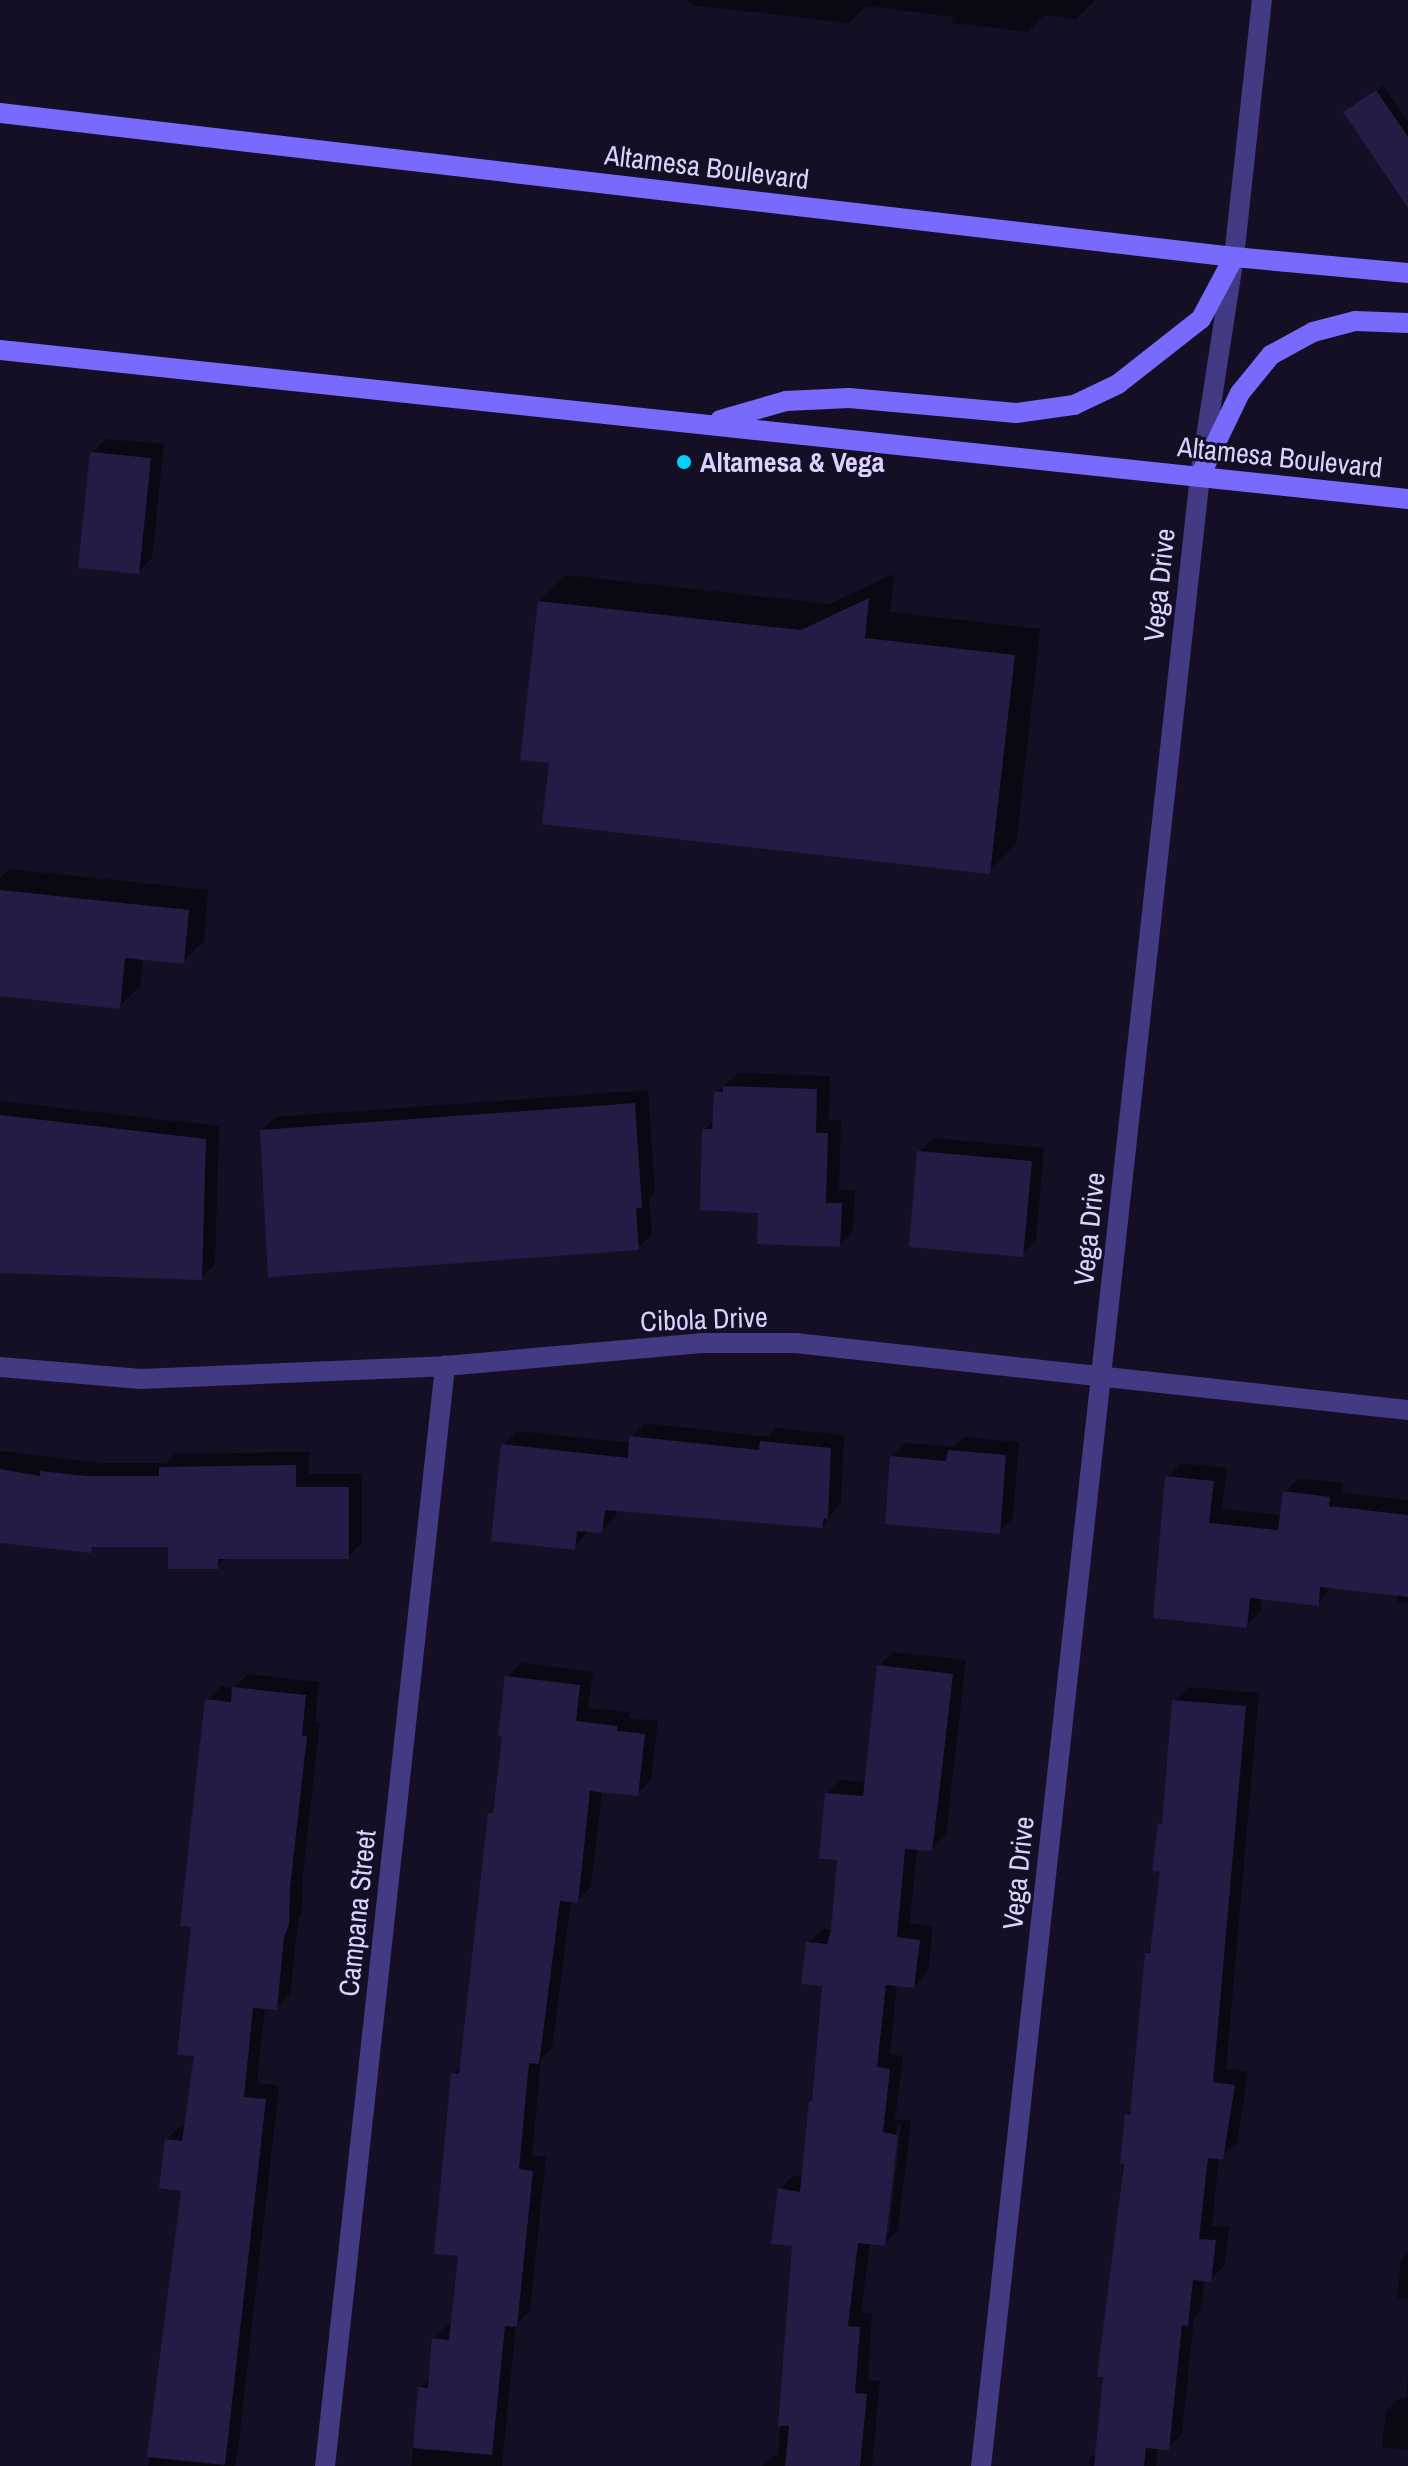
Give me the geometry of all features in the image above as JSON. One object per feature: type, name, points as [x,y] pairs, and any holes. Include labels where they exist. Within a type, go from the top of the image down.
[{"type":"main road","name":"Altamesa Boulevard","points":[[0,113],[1234,257],[1408,273]]},
{"type":"main road","points":[[704,424],[786,401],[849,398],[1016,413],[1074,405],[1118,384],[1201,319],[1234,257]]},
{"type":"main road","points":[[1200,476],[1240,393],[1271,355],[1313,332],[1355,321],[1408,323]]},
{"type":"main road","name":"Altamesa Boulevard","points":[[0,350],[1408,499]]},
{"type":"street","name":"Vega Drive","points":[[981,2466],[1200,476],[1234,257],[1262,0]]},
{"type":"street","name":"Cibola Drive","points":[[0,1367],[140,1379],[445,1366],[701,1343],[795,1343],[1408,1410]]},
{"type":"street","name":"Campana Street","points":[[325,2466],[445,1366]]},
{"type":"building","points":[[1376,90],[1408,137],[1408,208],[1343,112]]},
{"type":"building","points":[[90,452],[151,458],[139,574],[78,568]]},
{"type":"building","points":[[869,598],[865,638],[1015,655],[990,874],[542,824],[549,763],[520,760],[538,601],[801,630]]},
{"type":"building","points":[[0,890],[189,910],[184,964],[125,958],[120,1009],[0,996]]},
{"type":"building","points":[[723,1086],[817,1089],[816,1133],[828,1133],[826,1203],[842,1203],[840,1247],[757,1244],[758,1213],[700,1210],[702,1129],[712,1129],[714,1091],[723,1092]]},
{"type":"building","points":[[635,1103],[642,1208],[636,1208],[639,1250],[268,1277],[260,1130]]},
{"type":"building","points":[[0,1115],[206,1139],[202,1280],[0,1273]]},
{"type":"building","points":[[917,1151],[1032,1161],[1023,1257],[909,1247]]},
{"type":"building","points":[[629,1436],[759,1450],[760,1441],[831,1448],[828,1519],[824,1518],[822,1528],[605,1510],[602,1533],[577,1531],[575,1550],[491,1541],[501,1444],[628,1458]]},
{"type":"building","points":[[948,1450],[1006,1455],[1000,1534],[885,1524],[890,1456],[946,1461]]},
{"type":"building","points":[[296,1465],[296,1487],[349,1487],[349,1559],[218,1559],[218,1569],[168,1569],[168,1547],[92,1547],[91,1553],[0,1543],[0,1469],[40,1476],[40,1471],[86,1476],[159,1476],[159,1467]]},
{"type":"building","points":[[1165,1476],[1214,1481],[1209,1523],[1278,1530],[1283,1491],[1330,1497],[1329,1506],[1408,1515],[1408,1597],[1320,1587],[1319,1606],[1250,1598],[1247,1628],[1153,1618]]},
{"type":"building","points":[[877,1665],[953,1674],[932,1851],[905,1849],[897,1937],[920,1940],[914,1988],[886,1985],[877,2067],[890,2069],[883,2132],[898,2135],[885,2246],[858,2243],[848,2326],[860,2327],[855,2393],[867,2394],[860,2466],[785,2466],[789,2426],[778,2426],[792,2246],[771,2244],[778,2188],[800,2192],[809,2101],[812,2101],[822,1986],[801,1984],[806,1942],[827,1944],[831,1930],[837,1860],[819,1859],[825,1793],[863,1796]]},
{"type":"building","points":[[505,1676],[580,1685],[576,1721],[617,1726],[617,1731],[645,1734],[638,1796],[590,1791],[578,1903],[560,1901],[539,2064],[529,2063],[519,2169],[533,2171],[517,2327],[505,2326],[492,2455],[413,2448],[418,2387],[428,2388],[432,2338],[449,2340],[458,2256],[434,2254],[451,2073],[459,2074],[488,1813],[493,1813],[502,1737],[498,1736]]},
{"type":"building","points":[[232,1687],[306,1695],[302,1736],[307,1736],[290,1888],[289,1925],[284,1937],[277,2010],[253,2008],[244,2097],[266,2099],[225,2465],[147,2457],[181,2191],[159,2188],[165,2139],[182,2141],[194,2056],[177,2055],[191,1927],[180,1926],[195,1788],[205,1699],[231,1702]]},
{"type":"building","points":[[1172,1700],[1246,1706],[1213,2082],[1235,2085],[1223,2160],[1208,2158],[1199,2239],[1216,2240],[1211,2282],[1193,2280],[1188,2326],[1182,2325],[1169,2450],[1146,2448],[1144,2466],[1094,2466],[1103,2377],[1097,2377],[1124,2164],[1120,2163],[1125,2114],[1130,2115],[1145,1953],[1150,1953],[1160,1872],[1152,1871],[1158,1823],[1162,1824]]},
{"type":"place","name":"Altamesa & Vega","points":[[684,462]]}]
